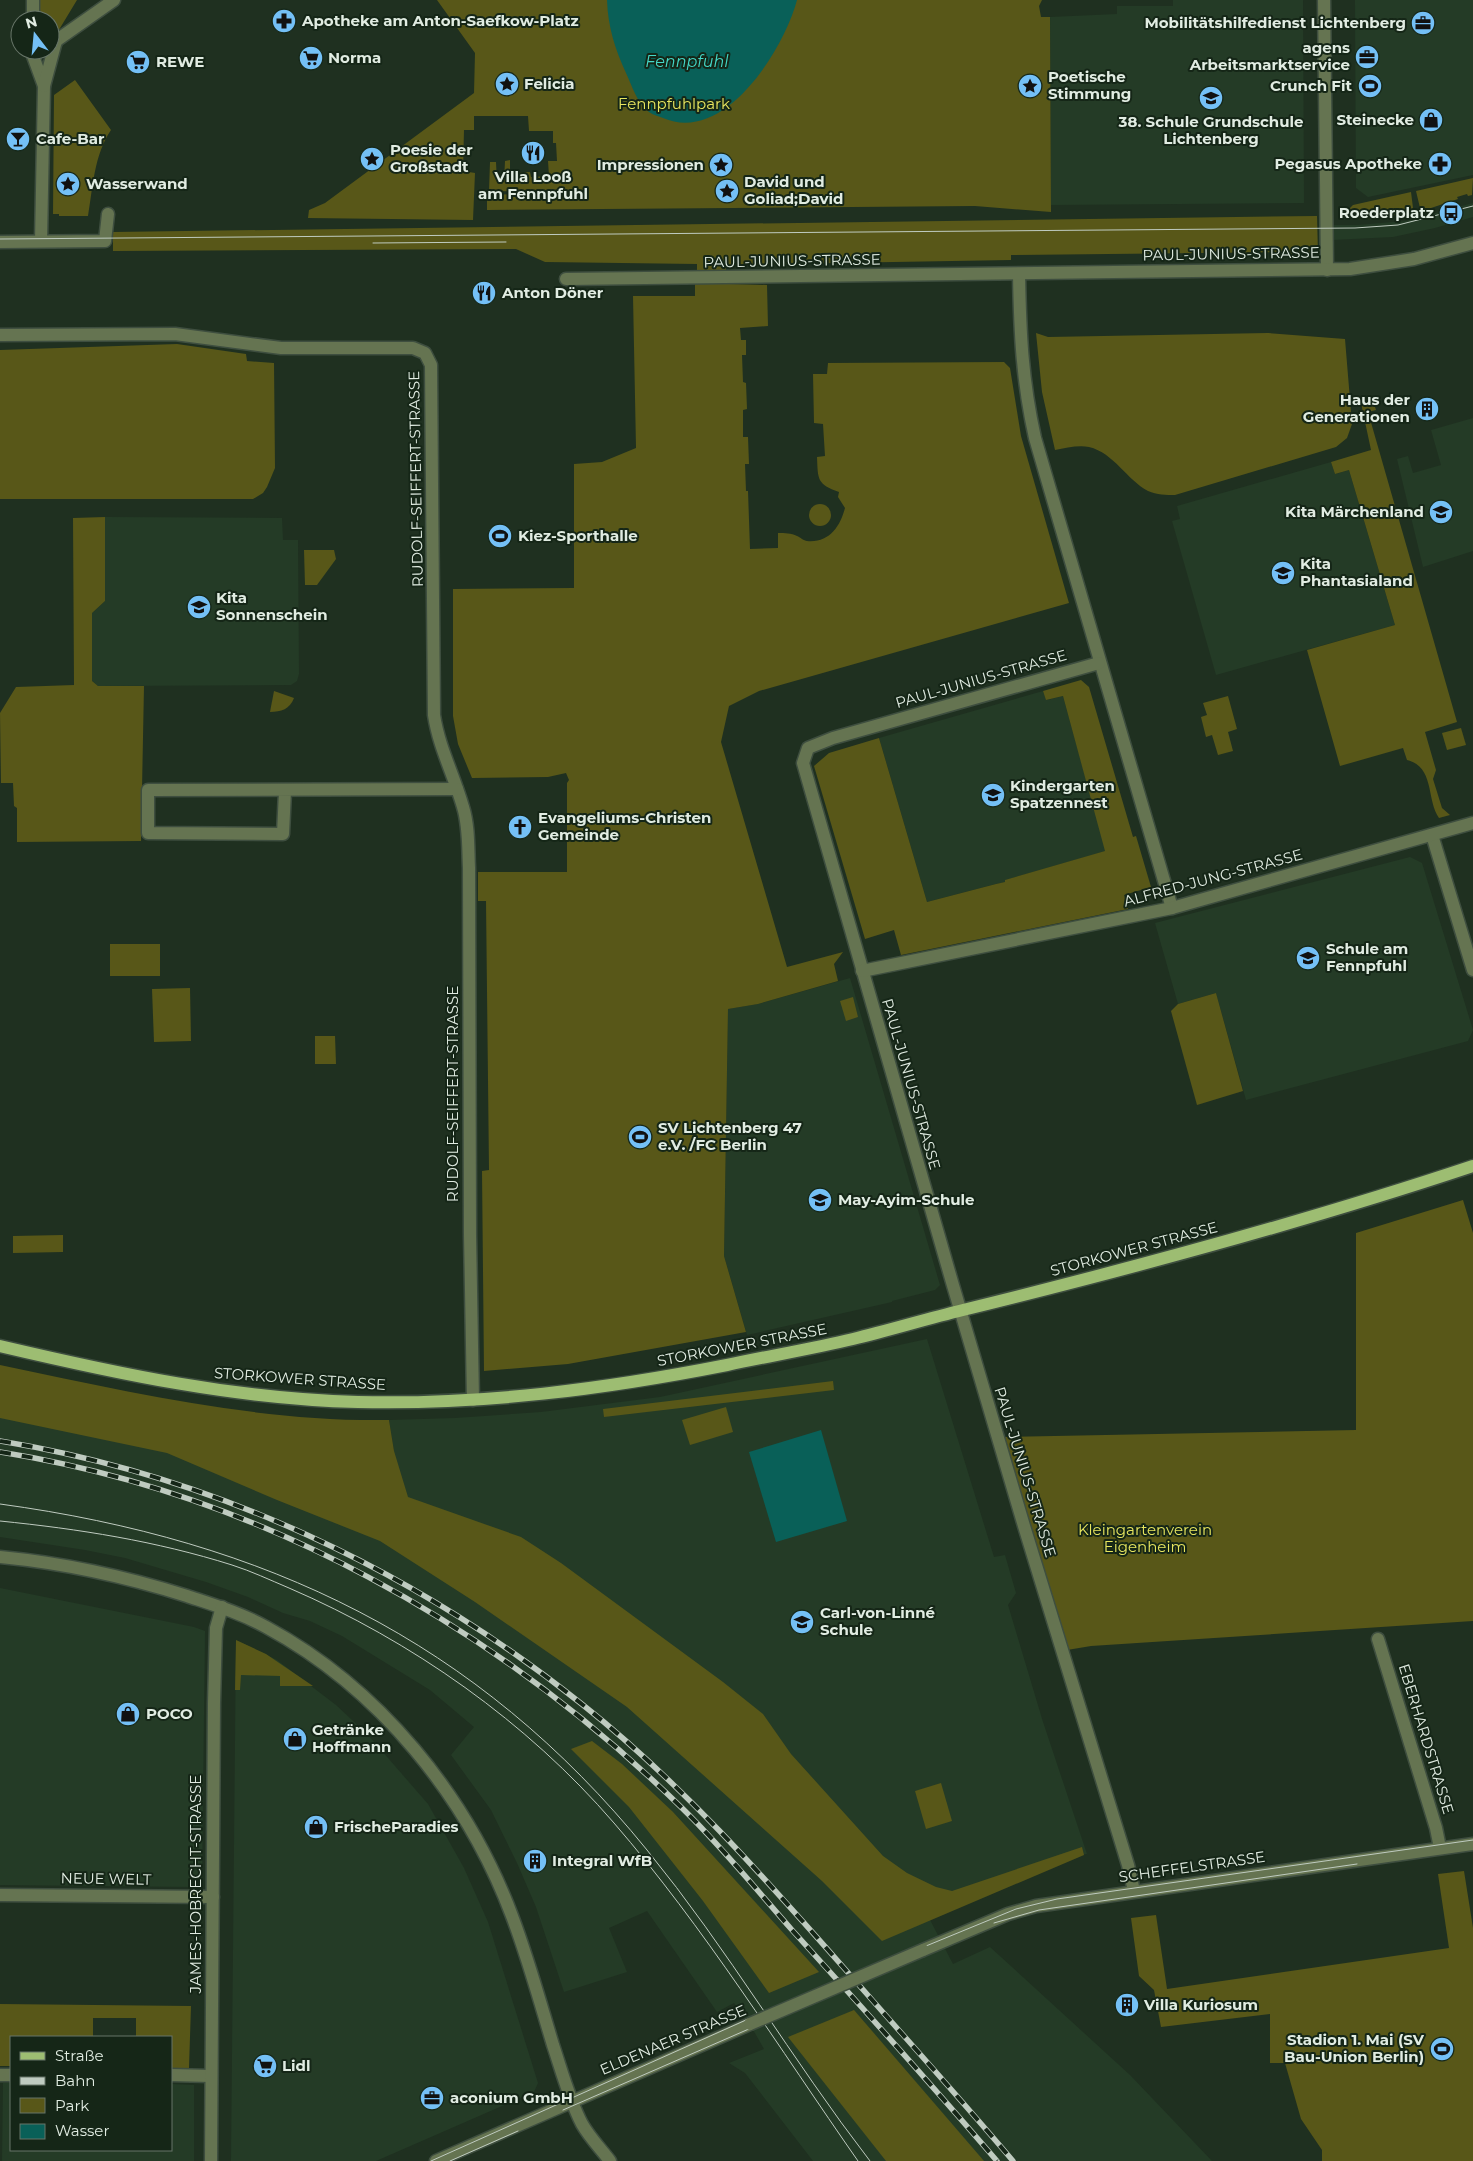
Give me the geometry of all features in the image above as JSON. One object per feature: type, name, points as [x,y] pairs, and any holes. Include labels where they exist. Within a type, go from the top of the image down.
[{"type":"main road","name":"STORKOWER STRASSE","points":[[0,1346],[134,1377],[184,1386],[256,1395],[359,1402],[473,1400],[559,1393],[648,1380],[826,1345],[1091,1280],[1418,1185],[1473,1166]]},
{"type":"street","points":[[60,38],[114,0]]},
{"type":"street","name":"PAUL-JUNIUS-STRASSE","points":[[566,279],[1326,270],[1324,0]]},
{"type":"street","points":[[38,60],[44,86]]},
{"type":"street","points":[[41,242],[44,86],[49,60]]},
{"type":"street","points":[[0,242],[105,241],[108,214]]},
{"type":"street","points":[[1326,270],[1350,269],[1414,259],[1473,243]]},
{"type":"street","points":[[1019,274],[1020,349],[1034,438],[1172,908]]},
{"type":"street","name":"RUDOLF-SEIFFERT-STRASSE","points":[[0,335],[175,334],[281,348],[413,348],[425,353],[431,365],[434,715],[438,739],[467,824],[469,868],[470,1235],[473,1400]]},
{"type":"street","name":"PAUL-JUNIUS-STRASSE","points":[[1099,662],[834,738],[808,748],[803,763],[960,1311],[1064,1660],[1128,1865],[1134,1891]]},
{"type":"street","points":[[285,791],[283,834],[148,833],[148,790],[456,789]]},
{"type":"street","name":"ALFRED-JUNG-STRASSE","points":[[862,971],[1172,908],[1473,823]]},
{"type":"street","points":[[1432,835],[1473,970]]},
{"type":"street","points":[[0,1558],[50,1564],[118,1577],[222,1607],[262,1624],[306,1650],[353,1686],[401,1733],[442,1785],[474,1834],[506,1900],[524,1948],[571,2102],[588,2134],[610,2161]]},
{"type":"street","name":"JAMES-HOBRECHT-STRASSE","points":[[211,2161],[214,1694],[216,1628],[222,1607]]},
{"type":"street","name":"EBERHARDSTRASSE","points":[[1378,1639],[1436,1828],[1440,1848]]},
{"type":"street","name":"SCHEFFELSTRASSE","points":[[922,1950],[1008,1914],[1036,1906],[1473,1844]]},
{"type":"street","name":"NEUE WELT","points":[[0,1895],[212,1897]]},
{"type":"street","name":"ELDENAER STRASSE","points":[[436,2161],[922,1950]]},
{"type":"street","points":[[172,2076],[212,2076]]},
{"type":"shaded area","points":[[1173,0],[1303,0],[1304,203],[1051,205],[1050,17],[1117,14],[1117,6],[1173,6]]},
{"type":"shaded area","points":[[1355,0],[1473,0],[1473,175],[1368,197],[1356,188]]},
{"type":"shaded area","points":[[1473,203],[1473,217],[1435,228],[1393,237],[1332,240],[1332,225],[1406,221]]},
{"type":"shaded area","name":"Kita Märchenland","points":[[1473,418],[1473,551],[1423,567],[1397,459],[1408,456],[1413,473],[1441,465],[1431,430]]},
{"type":"shaded area","name":"Kita Phantasialand","points":[[1331,462],[1335,474],[1349,470],[1395,625],[1216,675],[1172,521],[1180,519],[1177,506]]},
{"type":"shaded area","name":"Kita Sonnenschein","points":[[105,517],[282,518],[283,540],[298,540],[299,674],[297,681],[291,685],[98,686],[92,681],[92,613],[105,601]]},
{"type":"shaded area","name":"Kindergarten Spatzennest","points":[[1043,691],[1047,700],[1063,696],[1106,851],[1006,880],[1006,882],[927,902],[879,738]]},
{"type":"shaded area","name":"Schule am Fennpfuhl","points":[[1410,857],[1422,863],[1473,1030],[1468,1041],[1246,1100],[1216,993],[1178,1004],[1155,923]]},
{"type":"shaded area","name":"May-Ayim-Schule","points":[[850,978],[940,1285],[935,1290],[892,1302],[747,1335],[724,1256],[728,1009],[758,1004]]},
{"type":"shaded area","points":[[927,1339],[994,1557],[1005,1555],[1016,1593],[1008,1605],[1043,1722],[1087,1854],[1077,1855],[929,1918],[953,1964],[990,1947],[1130,2075],[1212,2161],[813,2161],[745,2073],[729,2063],[764,2049],[752,2028],[734,2003],[717,2012],[647,1911],[609,1928],[627,1972],[564,1992],[536,1907],[517,1863],[491,1810],[451,1755],[474,1727],[430,1690],[342,1636],[310,1621],[283,1613],[248,1597],[206,1582],[125,1558],[0,1537],[0,1380],[394,1451],[389,1420],[541,1412],[660,1397]]},
{"type":"shaded area","points":[[0,1588],[194,1627],[205,1631],[202,1878],[194,1887],[0,1885]]},
{"type":"shaded area","points":[[236,1640],[277,1660],[336,1705],[368,1735],[428,1804],[464,1868],[488,1922],[538,2083],[534,2092],[376,2161],[231,2161]]},
{"type":"shaded area","points":[[3,2083],[10,2083],[10,2151],[172,2151],[172,2084],[194,2085],[194,2161],[2,2161]]},
{"type":"green space","points":[[36,0],[77,0],[60,28],[60,10],[36,10]]},
{"type":"green space","name":"Fennpfuhlpark","points":[[437,0],[1042,0],[1039,6],[1041,17],[1050,17],[1051,212],[975,206],[487,210],[487,195],[568,192],[489,191],[490,162],[496,162],[497,183],[504,182],[505,161],[510,160],[510,173],[530,172],[531,177],[549,176],[548,161],[557,161],[556,143],[553,143],[553,131],[529,131],[528,116],[474,116],[474,130],[464,130],[463,171],[475,173],[473,220],[308,218],[309,210],[325,203],[474,93],[475,53]]},
{"type":"green space","points":[[75,80],[111,130],[105,140],[98,161],[88,216],[59,216],[59,214],[53,214],[54,95]]},
{"type":"green space","points":[[1473,178],[1472,195],[1468,196],[1467,194],[1457,197],[1458,199],[1428,209],[1423,210],[1420,208],[1416,191]]},
{"type":"green space","points":[[1411,192],[1413,208],[1410,212],[1370,218],[1349,215],[1348,210],[1353,205]]},
{"type":"green space","points":[[1317,216],[1318,254],[1311,257],[1289,259],[1288,252],[1011,255],[1011,260],[726,265],[726,274],[697,274],[697,264],[545,262],[516,249],[113,251],[113,232]]},
{"type":"green space","points":[[695,283],[767,285],[768,326],[740,328],[741,340],[746,340],[746,355],[742,355],[747,409],[743,410],[743,437],[748,437],[749,464],[745,464],[750,549],[778,548],[778,533],[792,534],[807,541],[822,539],[837,527],[843,515],[845,508],[838,497],[839,492],[826,486],[819,476],[817,457],[825,456],[823,424],[814,423],[813,374],[827,374],[828,363],[1004,362],[1010,368],[1021,436],[1069,603],[759,691],[729,706],[721,742],[787,967],[843,952],[834,964],[838,981],[758,1004],[728,1009],[724,1256],[746,1332],[568,1364],[484,1371],[482,1171],[489,1170],[486,901],[478,901],[478,872],[567,872],[567,783],[569,780],[566,773],[548,777],[472,778],[458,744],[453,716],[453,589],[574,588],[574,464],[602,462],[636,448],[633,296],[695,296]]},
{"type":"green space","points":[[1036,333],[1048,337],[1268,333],[1345,339],[1352,424],[1347,438],[1336,447],[1175,495],[1148,491],[1098,450],[1081,446],[1055,450],[1042,392]]},
{"type":"green space","points":[[177,344],[246,354],[247,361],[274,363],[275,468],[263,493],[253,499],[0,499],[0,350]]},
{"type":"green space","points":[[1371,395],[1376,410],[1368,412],[1457,722],[1425,732],[1436,770],[1433,779],[1442,808],[1450,815],[1439,818],[1432,802],[1426,776],[1422,769],[1407,760],[1403,748],[1340,766],[1307,650],[1395,625],[1349,470],[1335,474],[1331,462],[1371,450],[1361,403],[1365,397]]},
{"type":"green space","points":[[820,504],[830,511],[831,515],[824,525],[820,526],[810,519],[809,515],[816,505]]},
{"type":"green space","points":[[105,517],[105,601],[92,613],[92,681],[98,686],[144,686],[141,841],[17,842],[17,808],[14,806],[13,783],[1,783],[0,713],[16,687],[74,685],[73,518]]},
{"type":"green space","points":[[304,550],[334,550],[336,559],[317,585],[305,585]]},
{"type":"green space","points":[[1081,680],[1089,687],[1133,837],[1136,836],[1151,887],[1124,895],[1128,909],[901,955],[894,930],[865,939],[814,766],[829,753],[879,738],[927,902],[1005,882],[1005,880],[1105,851],[1063,696],[1046,700],[1043,691]]},
{"type":"green space","points":[[274,691],[294,698],[285,709],[270,712]]},
{"type":"green space","points":[[1228,696],[1237,729],[1228,732],[1233,751],[1218,755],[1212,735],[1206,737],[1201,717],[1207,715],[1203,703]]},
{"type":"green space","points":[[1461,728],[1466,745],[1447,750],[1442,733]]},
{"type":"green space","points":[[110,944],[160,944],[160,976],[110,976]]},
{"type":"green space","points":[[190,988],[191,1041],[154,1042],[152,989]]},
{"type":"green space","points":[[1216,993],[1243,1091],[1197,1105],[1171,1011],[1178,1004]]},
{"type":"green space","points":[[853,997],[858,1017],[846,1021],[840,1001]]},
{"type":"green space","points":[[315,1036],[335,1036],[336,1064],[315,1064]]},
{"type":"green space","name":"Kleingartenverein Eigenheim","points":[[1463,1200],[1473,1233],[1473,1621],[1091,1646],[1067,1650],[1005,1437],[1356,1430],[1356,1233]]},
{"type":"green space","points":[[63,1235],[63,1252],[13,1253],[13,1236]]},
{"type":"green space","points":[[0,1365],[145,1395],[242,1411],[340,1419],[389,1420],[394,1451],[408,1497],[521,1537],[561,1563],[723,1682],[763,1714],[791,1754],[883,1856],[907,1873],[936,1887],[952,1891],[1082,1847],[1084,1855],[882,1941],[822,1881],[627,1707],[475,1602],[380,1541],[167,1453],[0,1418]]},
{"type":"green space","points":[[833,1381],[834,1390],[604,1417],[603,1409]]},
{"type":"green space","points":[[726,1407],[733,1432],[690,1445],[682,1420]]},
{"type":"green space","points":[[236,1640],[266,1654],[313,1686],[280,1686],[280,1676],[241,1675],[240,1690],[235,1690]]},
{"type":"green space","points":[[592,1741],[622,1764],[673,1812],[819,1972],[769,1993],[703,1901],[629,1807],[571,1749]]},
{"type":"green space","points":[[941,1783],[952,1821],[926,1829],[915,1791]]},
{"type":"green space","points":[[1464,1871],[1473,1928],[1473,2161],[1322,2161],[1322,2150],[1301,2119],[1285,2063],[1270,2063],[1270,2014],[1161,2027],[1154,1990],[1139,1976],[1131,1918],[1156,1915],[1167,1989],[1449,1948],[1438,1874]]},
{"type":"green space","points":[[0,2004],[191,2006],[189,2068],[172,2068],[172,2036],[136,2036],[136,2018],[93,2018],[93,2036],[10,2036],[10,2066],[0,2066]]},
{"type":"green space","points":[[854,2010],[984,2161],[886,2161],[788,2037]]},
{"type":"water","name":"Fennpfuhl","points":[[607,0],[797,0],[779,43],[765,66],[748,88],[729,105],[708,118],[686,123],[652,114],[638,99],[615,46]]},
{"type":"water","points":[[821,1430],[847,1521],[776,1542],[749,1452]]},
{"type":"tram line","points":[[0,239],[1355,228],[1398,225],[1473,206]]},
{"type":"tram line","points":[[373,243],[506,242]]},
{"type":"tram line","points":[[0,1504],[97,1521],[189,1544],[276,1574],[359,1612],[437,1658],[511,1712],[581,1776],[647,1850],[733,1965],[841,2123],[870,2161]]},
{"type":"tram line","points":[[0,1521],[117,1537],[175,1549],[239,1567],[335,1609],[423,1659],[465,1687],[544,1751],[614,1823],[710,1946],[858,2161]]},
{"type":"tram line","points":[[431,2161],[746,2020],[1016,1909],[1057,1899],[1473,1840]]},
{"type":"tram line","points":[[994,1923],[1039,1910],[1357,1864]]},
{"type":"tram line","points":[[563,2110],[891,1967]]},
{"type":"tram line","points":[[450,2161],[518,2131]]},
{"type":"railway","points":[[0,1441],[80,1457],[158,1478],[234,1504],[308,1536],[381,1571],[451,1612],[518,1656],[619,1735],[653,1765],[719,1830],[813,1933],[1013,2161]]},
{"type":"railway","points":[[0,1452],[96,1472],[190,1499],[281,1535],[368,1577],[453,1626],[533,1681],[610,1742],[696,1822],[997,2161]]},
{"type":"place","name":"Apotheke am Anton-Saefkow-Platz","points":[[284,21]]},
{"type":"place","name":"Mobilitätshilfedienst Lichtenberg","points":[[1423,23]]},
{"type":"place","name":"agens Arbeitsmarktservice","points":[[1367,57]]},
{"type":"place","name":"Norma","points":[[311,58]]},
{"type":"place","name":"REWE","points":[[138,62]]},
{"type":"place","name":"Felicia","points":[[507,84]]},
{"type":"place","name":"Poetische Stimmung","points":[[1030,86]]},
{"type":"place","name":"Crunch Fit","points":[[1370,86]]},
{"type":"place","name":"38. Schule Grundschule Lichtenberg","points":[[1211,98]]},
{"type":"place","name":"Steinecke","points":[[1431,120]]},
{"type":"place","name":"Cafe-Bar","points":[[18,139]]},
{"type":"place","name":"Villa Looß am Fennpfuhl","points":[[533,153]]},
{"type":"place","name":"Poesie der Großstadt","points":[[372,159]]},
{"type":"place","name":"Pegasus Apotheke","points":[[1440,164]]},
{"type":"place","name":"Impressionen","points":[[721,165]]},
{"type":"place","name":"Wasserwand","points":[[68,184]]},
{"type":"place","name":"David und Goliad;David","points":[[727,191]]},
{"type":"place","name":"Roederplatz","points":[[1451,213]]},
{"type":"place","name":"Anton Döner","points":[[484,293]]},
{"type":"place","name":"Haus der Generationen","points":[[1427,409]]},
{"type":"place","name":"Kita Märchenland","points":[[1441,512]]},
{"type":"place","name":"Kiez-Sporthalle","points":[[500,536]]},
{"type":"place","name":"Kita Phantasialand","points":[[1283,573]]},
{"type":"place","name":"Kita Sonnenschein","points":[[199,607]]},
{"type":"place","name":"Kindergarten Spatzennest","points":[[993,795]]},
{"type":"place","name":"Evangeliums-Christen Gemeinde","points":[[520,827]]},
{"type":"place","name":"Schule am Fennpfuhl","points":[[1308,958]]},
{"type":"place","name":"SV Lichtenberg 47 e.V. /FC Berlin","points":[[640,1137]]},
{"type":"place","name":"May-Ayim-Schule","points":[[820,1200]]},
{"type":"place","name":"Carl-von-Linné Schule","points":[[802,1622]]},
{"type":"place","name":"POCO","points":[[128,1714]]},
{"type":"place","name":"Getränke Hoffmann","points":[[295,1739]]},
{"type":"place","name":"FrischeParadies","points":[[316,1827]]},
{"type":"place","name":"Integral WfB","points":[[535,1861]]},
{"type":"place","name":"Villa Kuriosum","points":[[1127,2005]]},
{"type":"place","name":"Stadion 1. Mai (SV Bau-Union Berlin)","points":[[1442,2049]]},
{"type":"place","name":"Lidl","points":[[265,2066]]},
{"type":"place","name":"aconium GmbH","points":[[432,2098]]}]
